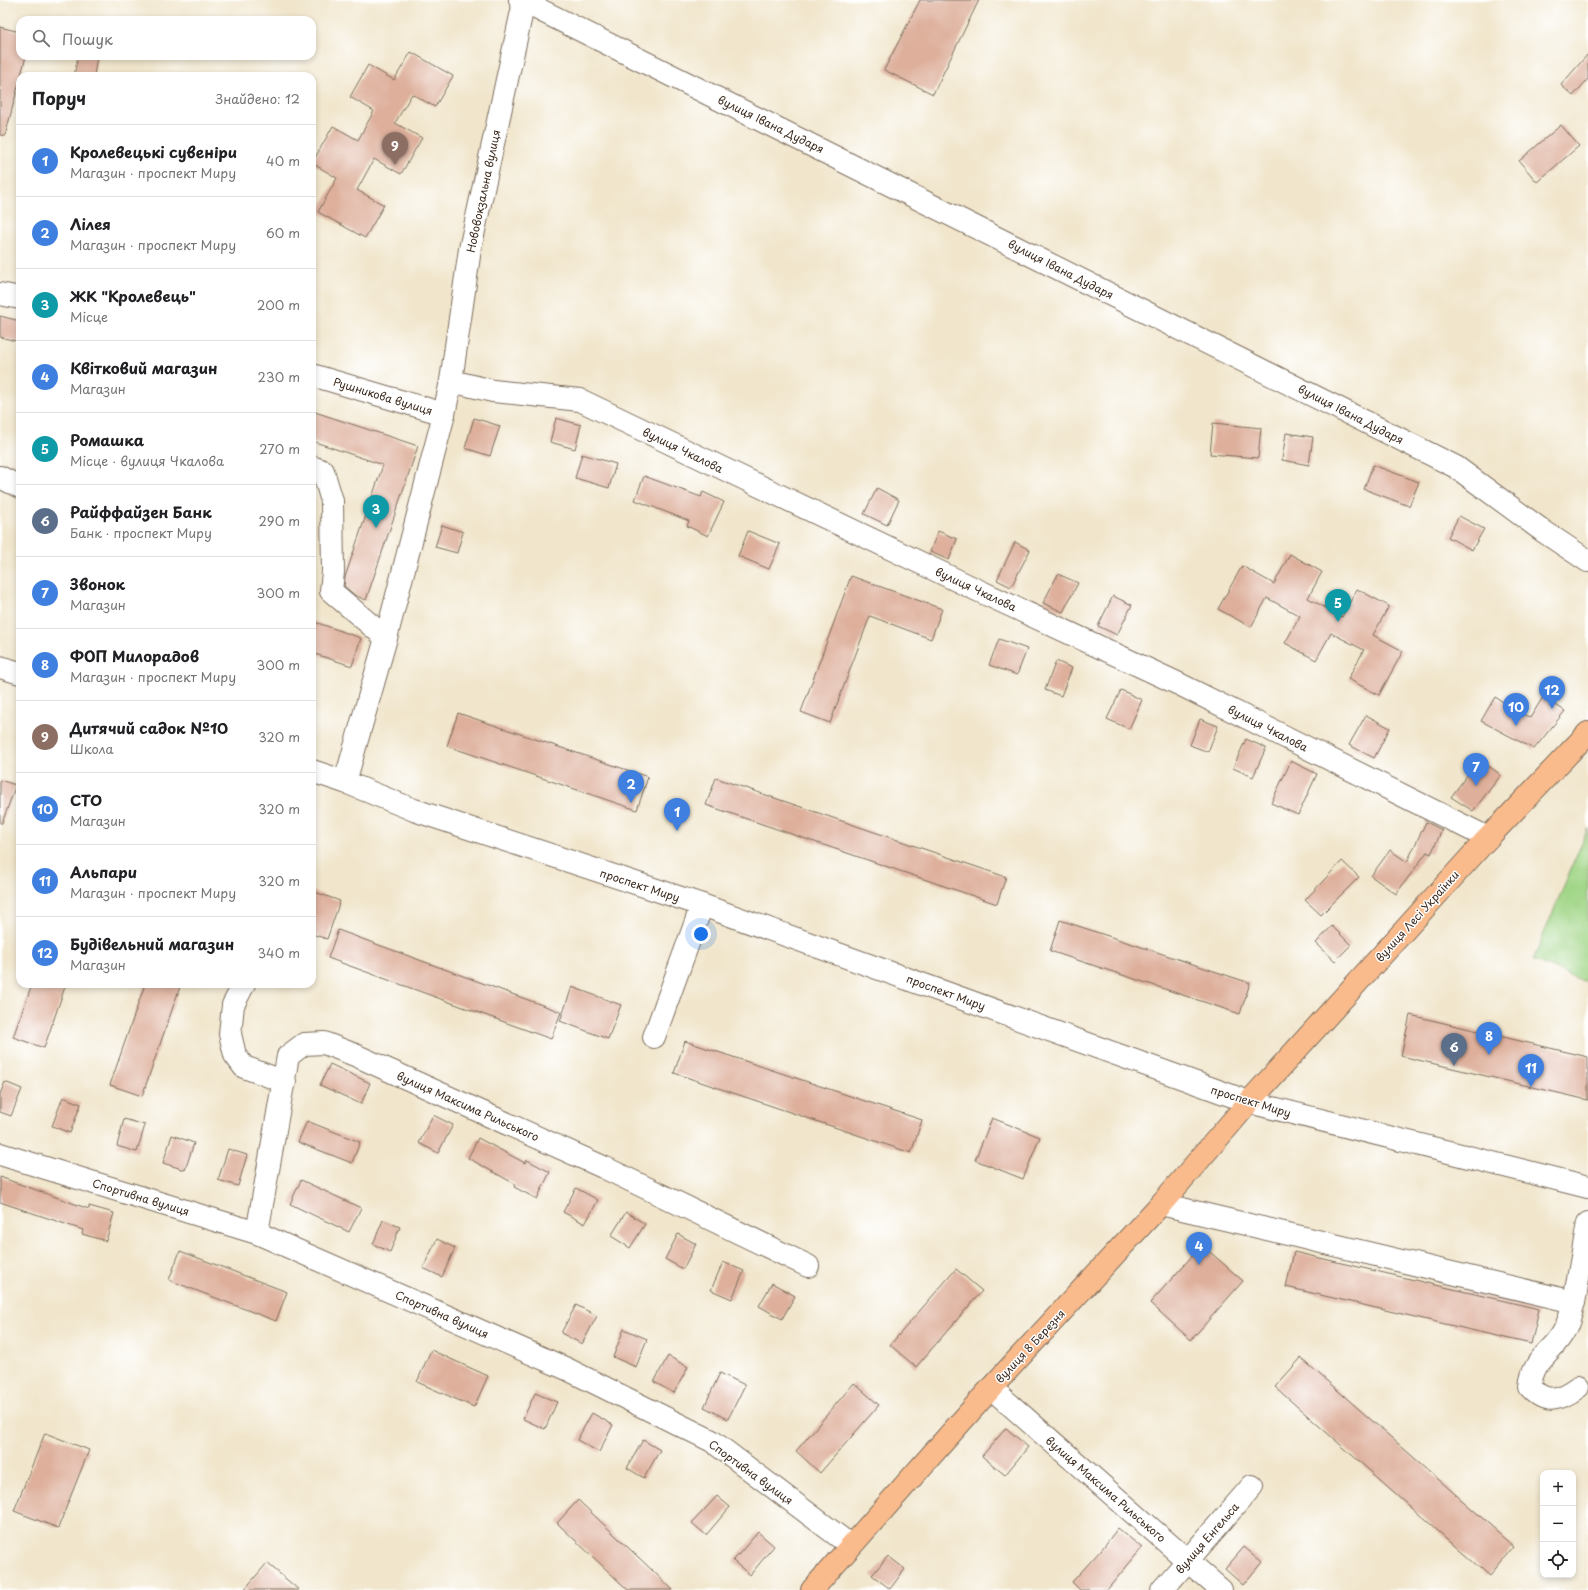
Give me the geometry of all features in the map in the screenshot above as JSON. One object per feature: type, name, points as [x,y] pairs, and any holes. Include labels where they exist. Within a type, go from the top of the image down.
[{"type":"main road","name":"вулиця Лесі Українки","points":[[1249,1102],[1488,838],[1588,733]]},
{"type":"main road","name":"вулиця 8 Березня","points":[[812,1590],[850,1545],[991,1388],[1161,1204],[1249,1102]]},
{"type":"street","name":"Нововокзальна вулиця","points":[[451,381],[470,250],[522,1]]},
{"type":"street","name":"вулиця Івана Дударя","points":[[522,1],[1456,468],[1543,531],[1588,561]]},
{"type":"street","points":[[0,294],[16,297]]},
{"type":"street","name":"Рушникова вулиця","points":[[316,376],[444,414],[451,381]]},
{"type":"street","name":"вулиця Чкалова","points":[[451,381],[493,391],[580,400],[975,589],[1180,684],[1488,838]]},
{"type":"street","points":[[345,782],[386,638],[444,414]]},
{"type":"street","points":[[316,468],[323,471],[332,501],[333,572],[331,592],[386,638]]},
{"type":"street","points":[[0,477],[16,485]]},
{"type":"street","points":[[0,667],[16,672]]},
{"type":"street","name":"проспект Миру","points":[[316,772],[345,782],[414,810],[702,905],[1249,1102],[1588,1187]]},
{"type":"street","points":[[654,1037],[702,905]]},
{"type":"street","points":[[242,988],[233,1005],[230,1034],[235,1055],[244,1067],[285,1082]]},
{"type":"street","name":"вулиця Максима Рильського","points":[[257,1233],[285,1082],[288,1056],[304,1044],[324,1043],[355,1055],[603,1167],[808,1266]]},
{"type":"street","name":"Спортивна вулиця","points":[[0,1154],[257,1233],[567,1369],[712,1441],[850,1545]]},
{"type":"street","points":[[1161,1204],[1574,1302]]},
{"type":"street","points":[[1578,1387],[1565,1396],[1547,1399],[1536,1394],[1530,1387],[1531,1377],[1538,1361],[1548,1353],[1565,1330],[1574,1302],[1588,1223]]},
{"type":"street","name":"вулиця Максима Рильського","points":[[991,1388],[1221,1590]]},
{"type":"street","name":"вулиця Енгельса","points":[[1162,1590],[1252,1486]]},
{"type":"green space","points":[[1588,828],[1588,983],[1533,960]]},
{"type":"building","points":[[920,0],[979,0],[933,94],[884,70]]},
{"type":"building","points":[[0,27],[16,31],[16,60],[25,60],[22,72],[16,72],[16,94],[5,136],[0,135]]},
{"type":"building","points":[[411,52],[453,76],[435,107],[412,94],[395,123],[422,138],[401,174],[374,159],[357,190],[384,205],[365,238],[318,212],[337,178],[316,165],[316,156],[333,126],[358,140],[374,111],[350,97],[368,65],[394,80]]},
{"type":"building","points":[[1588,54],[1588,79],[1573,96],[1561,85]]},
{"type":"building","points":[[77,60],[96,60],[95,72],[75,72]]},
{"type":"building","points":[[1561,125],[1579,146],[1537,182],[1519,161]]},
{"type":"building","points":[[0,316],[16,320],[16,341],[0,337]]},
{"type":"building","points":[[316,412],[418,446],[366,600],[356,596],[344,586],[345,577],[383,465],[316,442]]},
{"type":"building","points":[[474,418],[500,426],[490,456],[465,448]]},
{"type":"building","points":[[556,418],[581,425],[575,449],[550,442]]},
{"type":"building","points":[[1213,423],[1261,428],[1258,458],[1210,454]]},
{"type":"building","points":[[1286,433],[1313,437],[1309,465],[1282,460]]},
{"type":"building","points":[[582,454],[616,464],[609,488],[575,478]]},
{"type":"building","points":[[1373,465],[1419,482],[1409,506],[1364,489]]},
{"type":"building","points":[[644,476],[701,497],[703,492],[724,502],[708,536],[687,526],[689,521],[635,500]]},
{"type":"building","points":[[877,488],[899,500],[887,525],[864,514]]},
{"type":"building","points":[[1459,516],[1484,529],[1472,550],[1448,537]]},
{"type":"building","points":[[442,525],[463,532],[457,553],[435,547]]},
{"type":"building","points":[[748,531],[780,544],[769,569],[738,556]]},
{"type":"building","points":[[938,531],[957,539],[949,560],[930,552]]},
{"type":"building","points":[[1015,542],[1030,550],[1011,587],[997,580]]},
{"type":"building","points":[[1290,554],[1322,572],[1308,598],[1342,617],[1357,589],[1389,606],[1373,635],[1403,651],[1379,695],[1348,679],[1364,650],[1331,633],[1316,660],[1285,643],[1300,616],[1267,598],[1251,627],[1218,609],[1242,566],[1274,584]]},
{"type":"building","points":[[1058,574],[1078,583],[1063,612],[1043,603]]},
{"type":"building","points":[[851,576],[942,609],[931,639],[870,616],[830,723],[801,712]]},
{"type":"building","points":[[1113,596],[1132,605],[1117,635],[1098,626]]},
{"type":"building","points":[[316,622],[361,638],[352,666],[316,654]]},
{"type":"building","points":[[999,639],[1027,649],[1017,675],[989,665]]},
{"type":"building","points":[[1056,661],[1072,668],[1061,696],[1045,690]]},
{"type":"building","points":[[1121,690],[1142,700],[1129,729],[1107,719]]},
{"type":"building","points":[[1495,697],[1530,718],[1543,697],[1565,711],[1534,749],[1481,721]]},
{"type":"building","points":[[458,713],[648,777],[637,810],[447,746]]},
{"type":"building","points":[[1366,715],[1390,728],[1374,758],[1349,745]]},
{"type":"building","points":[[1200,719],[1218,726],[1208,752],[1190,745]]},
{"type":"building","points":[[1246,739],[1266,748],[1253,777],[1233,768]]},
{"type":"building","points":[[1479,759],[1501,775],[1473,811],[1451,797]]},
{"type":"building","points":[[1291,761],[1317,774],[1298,815],[1271,803]]},
{"type":"building","points":[[716,778],[1006,877],[997,904],[706,805]]},
{"type":"building","points":[[0,780],[16,785],[2,823],[0,823]]},
{"type":"building","points":[[1426,822],[1442,830],[1431,854],[1427,852],[1396,894],[1371,876],[1390,850],[1407,862]]},
{"type":"building","points":[[1342,861],[1359,877],[1321,915],[1305,900]]},
{"type":"building","points":[[316,892],[340,901],[327,939],[316,935]]},
{"type":"building","points":[[1060,920],[1250,983],[1240,1014],[1050,951]]},
{"type":"building","points":[[1332,926],[1351,945],[1335,961],[1316,943]]},
{"type":"building","points":[[338,930],[561,1012],[551,1039],[328,958]]},
{"type":"building","points":[[572,987],[621,1005],[608,1039],[560,1021]]},
{"type":"building","points":[[31,988],[65,988],[44,1048],[13,1037]]},
{"type":"building","points":[[144,988],[180,988],[142,1096],[110,1085]]},
{"type":"building","points":[[1410,1015],[1588,1057],[1588,1100],[1401,1056]]},
{"type":"building","points":[[685,1041],[922,1120],[911,1153],[674,1073]]},
{"type":"building","points":[[330,1064],[370,1083],[361,1104],[320,1085]]},
{"type":"building","points":[[5,1082],[22,1089],[11,1116],[0,1112],[0,1094]]},
{"type":"building","points":[[63,1097],[81,1104],[70,1133],[52,1126]]},
{"type":"building","points":[[433,1115],[453,1125],[438,1153],[419,1143]]},
{"type":"building","points":[[992,1118],[1040,1137],[1023,1179],[975,1160]]},
{"type":"building","points":[[124,1119],[145,1125],[137,1152],[117,1146]]},
{"type":"building","points":[[307,1121],[360,1142],[352,1163],[298,1142]]},
{"type":"building","points":[[172,1135],[194,1143],[185,1170],[163,1163]]},
{"type":"building","points":[[478,1138],[525,1163],[527,1160],[550,1172],[537,1199],[514,1187],[515,1184],[468,1158]]},
{"type":"building","points":[[228,1149],[247,1155],[238,1186],[218,1180]]},
{"type":"building","points":[[0,1177],[89,1209],[89,1206],[114,1213],[106,1241],[82,1234],[83,1230],[0,1202]]},
{"type":"building","points":[[301,1180],[361,1208],[349,1232],[290,1204]]},
{"type":"building","points":[[576,1188],[598,1200],[585,1224],[563,1212]]},
{"type":"building","points":[[626,1212],[645,1224],[630,1248],[611,1236]]},
{"type":"building","points":[[383,1220],[400,1227],[390,1252],[373,1244]]},
{"type":"building","points":[[678,1234],[696,1244],[683,1269],[665,1259]]},
{"type":"building","points":[[437,1239],[455,1248],[442,1277],[423,1268]]},
{"type":"building","points":[[1202,1245],[1243,1281],[1191,1340],[1150,1303]]},
{"type":"building","points":[[180,1251],[287,1292],[276,1321],[169,1280]]},
{"type":"building","points":[[1294,1252],[1539,1309],[1531,1344],[1286,1287]]},
{"type":"building","points":[[723,1262],[744,1271],[732,1299],[711,1290]]},
{"type":"building","points":[[956,1269],[982,1291],[916,1367],[890,1345]]},
{"type":"building","points":[[772,1283],[795,1296],[782,1319],[759,1306]]},
{"type":"building","points":[[576,1305],[597,1316],[582,1344],[561,1333]]},
{"type":"building","points":[[624,1329],[647,1339],[636,1367],[613,1357]]},
{"type":"building","points":[[431,1350],[488,1376],[474,1407],[417,1382]]},
{"type":"building","points":[[668,1356],[688,1367],[674,1393],[654,1382]]},
{"type":"building","points":[[1301,1358],[1514,1546],[1489,1576],[1275,1387]]},
{"type":"building","points":[[720,1373],[745,1385],[728,1419],[704,1407]]},
{"type":"building","points":[[854,1383],[879,1405],[820,1473],[796,1451]]},
{"type":"building","points":[[535,1393],[557,1402],[545,1429],[523,1419]]},
{"type":"building","points":[[592,1413],[613,1425],[599,1452],[577,1440]]},
{"type":"building","points":[[1006,1428],[1028,1447],[1005,1475],[982,1456]]},
{"type":"building","points":[[45,1433],[89,1450],[58,1528],[14,1511]]},
{"type":"building","points":[[643,1440],[660,1450],[644,1478],[627,1468]]},
{"type":"building","points":[[717,1496],[730,1507],[706,1535],[692,1523]]},
{"type":"building","points":[[578,1500],[673,1590],[628,1590],[557,1523]]},
{"type":"building","points":[[1118,1528],[1142,1548],[1107,1590],[1080,1590],[1072,1582],[1101,1550]]},
{"type":"building","points":[[758,1532],[774,1546],[750,1575],[733,1561]]},
{"type":"building","points":[[1244,1547],[1262,1562],[1243,1585],[1225,1569]]},
{"type":"building","points":[[888,1556],[905,1569],[890,1589],[872,1575]]},
{"type":"building","points":[[267,1563],[299,1590],[244,1590]]},
{"type":"place","name":"Дитячий садок №10","points":[[395,165]]},
{"type":"place","name":"ЖК \"Кролевець\"","points":[[376,528]]},
{"type":"place","name":"Ромашка","points":[[1338,622]]},
{"type":"place","name":"Будівельний магазин","points":[[1552,709]]},
{"type":"place","name":"СТО","points":[[1516,726]]},
{"type":"place","name":"Звонок","points":[[1476,786]]},
{"type":"place","name":"Лілея","points":[[631,803]]},
{"type":"place","name":"Кролевецькі сувеніри","points":[[677,831]]},
{"type":"place","name":"ФОП Милорадов","points":[[1489,1055]]},
{"type":"place","name":"Райффайзен Банк","points":[[1454,1066]]},
{"type":"place","name":"Альпари","points":[[1531,1087]]},
{"type":"place","name":"Квітковий магазин","points":[[1199,1265]]}]
